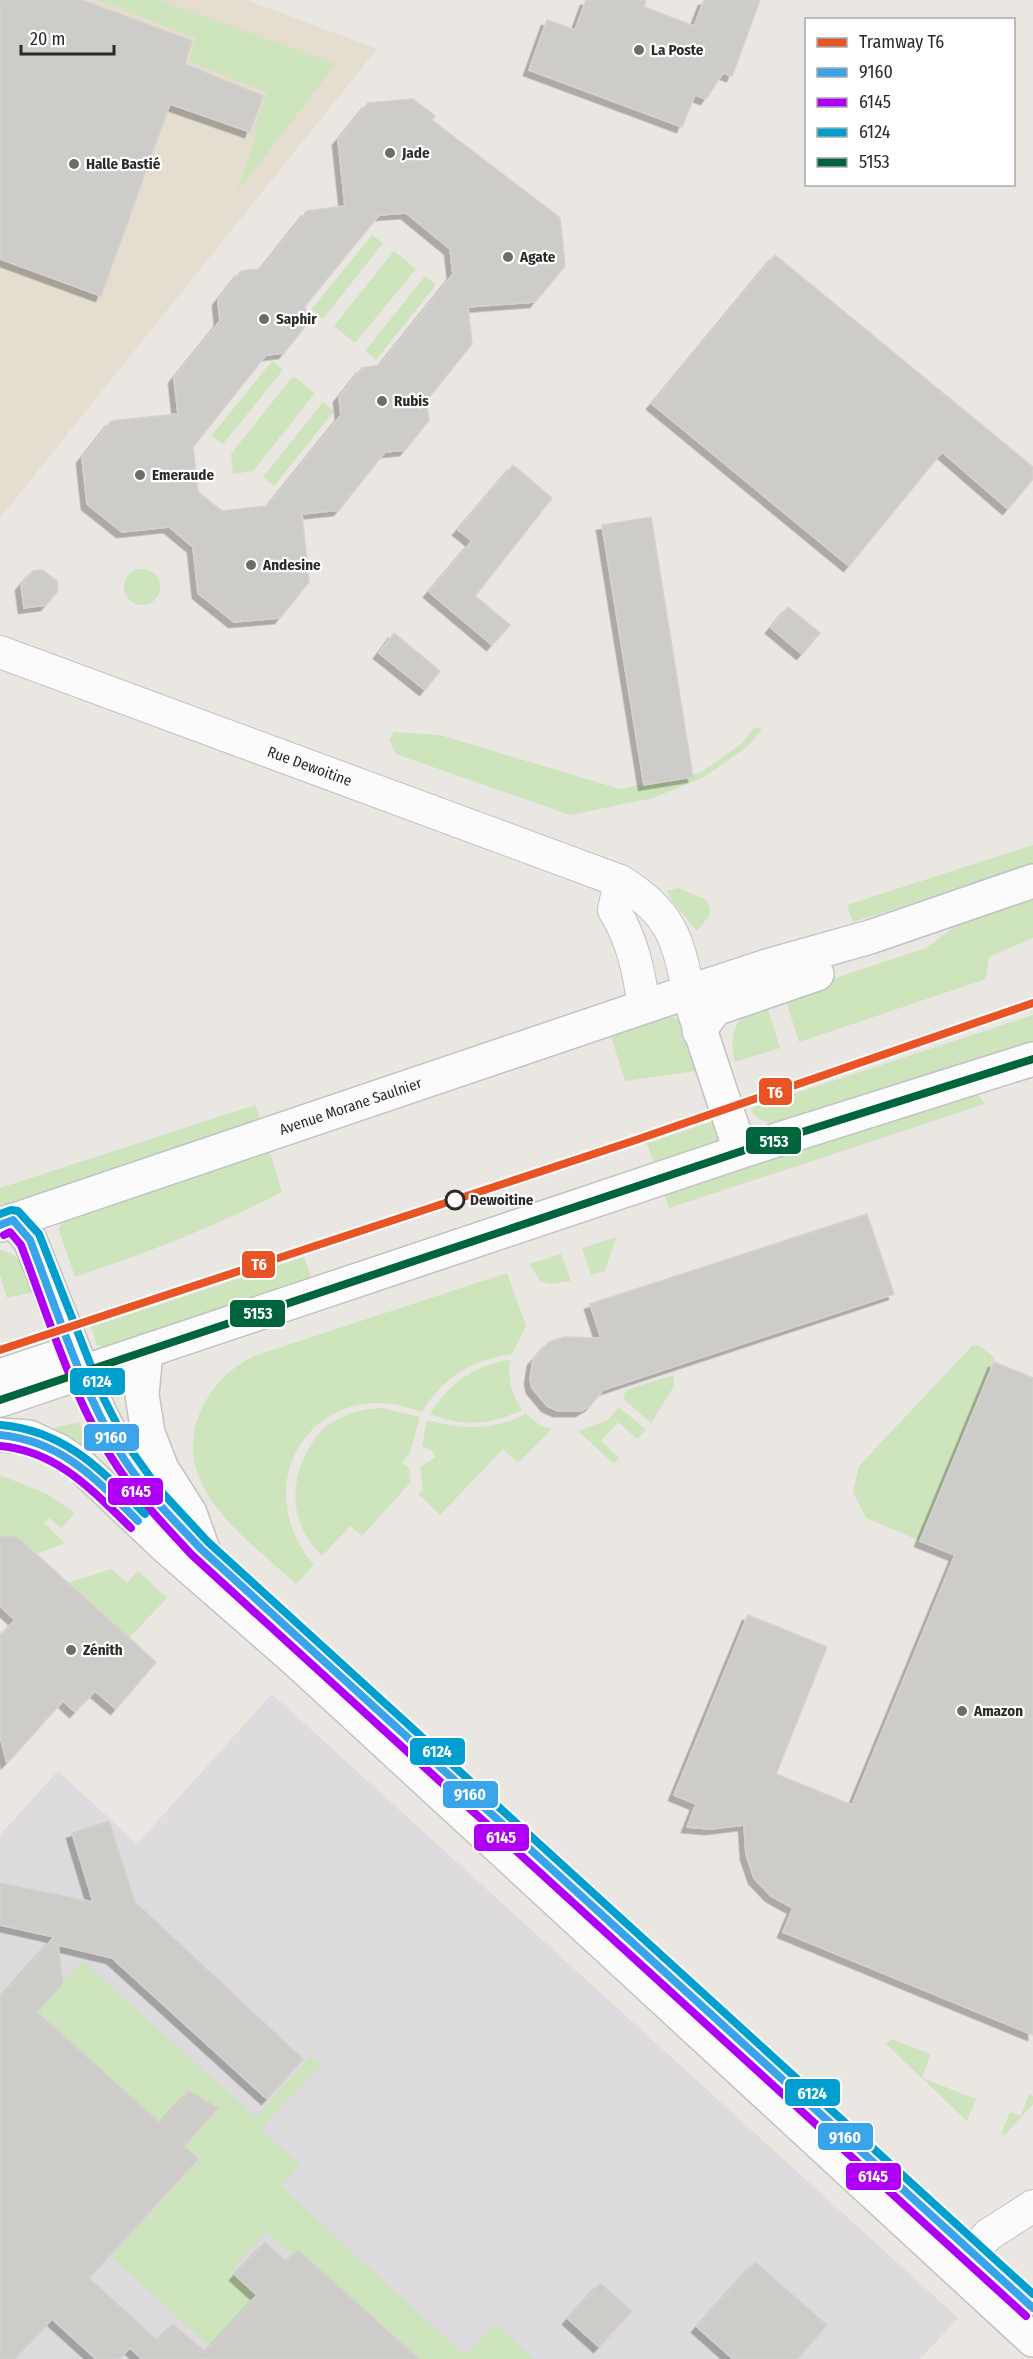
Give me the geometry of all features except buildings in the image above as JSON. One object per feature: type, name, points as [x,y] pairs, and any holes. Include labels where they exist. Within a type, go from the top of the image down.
[{"type":"main road","name":"Avenue Morane Saulnier","points":[[7,1222],[688,992],[767,966],[870,937],[1033,881]]},
{"type":"main road","points":[[699,1031],[715,1009],[851,963],[870,937]]},
{"type":"main road","points":[[688,992],[736,1138],[748,1149]]},
{"type":"main road","points":[[0,1400],[748,1149],[1033,1059]]},
{"type":"main road","name":"Avenue Morane Saulnier","points":[[7,1222],[30,1240],[83,1373],[119,1451],[150,1495],[201,1549]]},
{"type":"main road","points":[[0,1376],[62,1357],[70,1340]]},
{"type":"main road","points":[[146,1352],[142,1395],[148,1433],[162,1469],[190,1513],[201,1549],[219,1592]]},
{"type":"main road","points":[[0,1435],[28,1437],[59,1451],[81,1466],[165,1546],[219,1592],[1033,2340]]},
{"type":"street","name":"Rue Dewoitine","points":[[0,652],[620,881],[636,891],[663,917],[680,948],[688,992]]},
{"type":"street","points":[[620,881],[614,910],[626,929],[637,962],[644,1007]]},
{"type":"street","points":[[957,2270],[988,2235],[1033,2206]]},
{"type":"shaded area","points":[[0,0],[247,0],[377,49],[0,518]]},
{"type":"shaded area","points":[[272,1694],[958,2318],[920,2359],[0,2359],[0,1835],[58,1771],[137,1844]]},
{"type":"green space","points":[[98,0],[159,0],[336,64],[236,193],[257,134],[253,132],[267,93],[189,61],[196,38]]},
{"type":"green space","points":[[372,235],[383,243],[323,319],[311,310]]},
{"type":"green space","points":[[394,251],[416,269],[355,343],[334,326]]},
{"type":"green space","points":[[425,276],[436,285],[376,360],[365,351]]},
{"type":"green space","points":[[272,361],[283,370],[223,444],[211,436]]},
{"type":"green space","points":[[293,376],[315,393],[253,471],[233,474],[231,454]]},
{"type":"green space","points":[[323,402],[334,411],[274,486],[263,477]]},
{"type":"green space","points":[[142,569],[155,574],[160,587],[155,600],[142,605],[129,600],[124,587],[129,574]]},
{"type":"green space","points":[[755,727],[762,729],[746,748],[704,777],[653,798],[570,815],[396,754],[389,739],[394,732],[440,735],[620,789],[700,773],[741,744]]},
{"type":"green space","points":[[1033,845],[1033,865],[853,922],[847,905]]},
{"type":"green space","points":[[678,888],[705,899],[710,908],[709,916],[697,931],[675,905],[667,891]]},
{"type":"green space","points":[[1033,897],[1033,938],[989,957],[986,979],[799,1042],[784,995],[926,948],[962,921]]},
{"type":"green space","points":[[765,1000],[780,1048],[735,1062],[733,1040],[737,1025],[748,1012]]},
{"type":"green space","points":[[1033,1015],[1033,1041],[781,1124],[763,1121],[751,1108]]},
{"type":"green space","points":[[671,1016],[679,1020],[696,1071],[625,1081],[611,1036]]},
{"type":"green space","points":[[971,1094],[979,1096],[985,1104],[669,1208],[664,1193]]},
{"type":"green space","points":[[255,1105],[261,1121],[0,1206],[0,1188]]},
{"type":"green space","points":[[714,1121],[719,1139],[717,1143],[654,1164],[647,1143]]},
{"type":"green space","points":[[269,1149],[282,1192],[180,1239],[75,1277],[59,1230],[61,1219]]},
{"type":"green space","points":[[616,1237],[605,1271],[591,1275],[582,1248]]},
{"type":"green space","points":[[0,1250],[8,1252],[24,1265],[38,1291],[7,1298],[0,1275]]},
{"type":"green space","points":[[561,1254],[571,1281],[552,1284],[541,1282],[529,1264]]},
{"type":"green space","points":[[304,1257],[311,1277],[103,1347],[97,1345],[91,1327]]},
{"type":"green space","points":[[507,1273],[526,1326],[512,1354],[484,1360],[460,1372],[439,1389],[422,1412],[385,1403],[351,1407],[323,1420],[302,1442],[290,1469],[286,1500],[294,1533],[314,1565],[296,1584],[237,1530],[219,1510],[205,1489],[195,1466],[193,1441],[199,1415],[214,1388],[228,1373],[254,1356]]},
{"type":"green space","points":[[978,1345],[995,1358],[920,1541],[866,1518],[853,1492],[859,1466],[972,1346]]},
{"type":"green space","points":[[510,1360],[511,1386],[522,1410],[499,1419],[476,1422],[454,1421],[430,1414],[454,1385],[474,1371]]},
{"type":"green space","points":[[674,1375],[674,1386],[651,1423],[623,1399],[626,1390]]},
{"type":"green space","points":[[619,1407],[646,1430],[637,1439],[618,1422],[601,1441],[619,1458],[614,1464],[578,1431],[608,1420]]},
{"type":"green space","points":[[381,1408],[420,1417],[410,1452],[402,1463],[409,1468],[411,1482],[362,1536],[350,1526],[322,1556],[312,1545],[299,1521],[296,1495],[300,1468],[313,1442],[328,1425],[353,1413]]},
{"type":"green space","points":[[526,1414],[541,1426],[552,1429],[518,1463],[503,1449],[440,1515],[418,1494],[423,1489],[420,1467],[436,1457],[432,1451],[422,1446],[427,1420],[453,1426],[478,1427],[502,1424]]},
{"type":"green space","points":[[79,1422],[98,1459],[98,1461],[45,1430]]},
{"type":"green space","points":[[0,1475],[47,1494],[75,1513],[61,1528],[49,1518],[44,1523],[65,1543],[0,1568]]},
{"type":"green space","points":[[111,1569],[127,1583],[138,1571],[167,1598],[129,1638],[68,1583]]},
{"type":"green space","points":[[82,1961],[256,2117],[310,2057],[323,2063],[261,2129],[300,2165],[281,2186],[465,2356],[496,2324],[534,2359],[407,2359],[266,2232],[234,2268],[262,2293],[212,2348],[111,2257],[200,2159],[37,2011]]},
{"type":"green space","points":[[891,2039],[931,2054],[922,2078],[976,2099],[967,2121],[886,2044]]},
{"type":"green space","points":[[1029,2094],[1033,2096],[1033,2104],[1005,2135],[1001,2134],[1010,2112],[1021,2116]]},
{"type":"tram line","name":"T6","points":[[0,1350],[633,1141],[1033,1003]]},
{"type":"transit line","name":"5153","points":[[0,1400],[748,1149],[1033,1059]]},
{"type":"transit line","name":"6124","points":[[0,1214],[11,1210],[18,1211],[39,1234],[104,1399],[128,1446],[158,1488],[208,1542],[1033,2294]]},
{"type":"transit line","name":"9160","points":[[0,1225],[13,1220],[30,1240],[81,1374],[119,1451],[147,1490],[201,1549],[1033,2308]]},
{"type":"transit line","name":"6145","points":[[4,1235],[10,1232],[21,1245],[72,1381],[111,1457],[139,1496],[193,1556],[1026,2316]]},
{"type":"transit line","name":"6124","points":[[1,1425],[45,1435],[64,1444],[97,1468],[145,1514]]},
{"type":"transit line","name":"9160","points":[[0,1435],[42,1445],[60,1454],[92,1477],[138,1521]]},
{"type":"transit line","name":"6145","points":[[0,1446],[20,1449],[56,1464],[87,1487],[131,1528]]},
{"type":"place","name":"La Poste","points":[[639,50]]},
{"type":"place","name":"Jade","points":[[390,153]]},
{"type":"place","name":"Halle Bastié","points":[[74,164]]},
{"type":"place","name":"Agate","points":[[508,257]]},
{"type":"place","name":"Saphir","points":[[264,319]]},
{"type":"place","name":"Rubis","points":[[382,401]]},
{"type":"place","name":"Emeraude","points":[[140,475]]},
{"type":"place","name":"Andesine","points":[[251,565]]},
{"type":"place","name":"Dewoitine","points":[[455,1200]]},
{"type":"place","name":"Zénith","points":[[71,1650]]},
{"type":"place","name":"Amazon","points":[[962,1711]]}]
